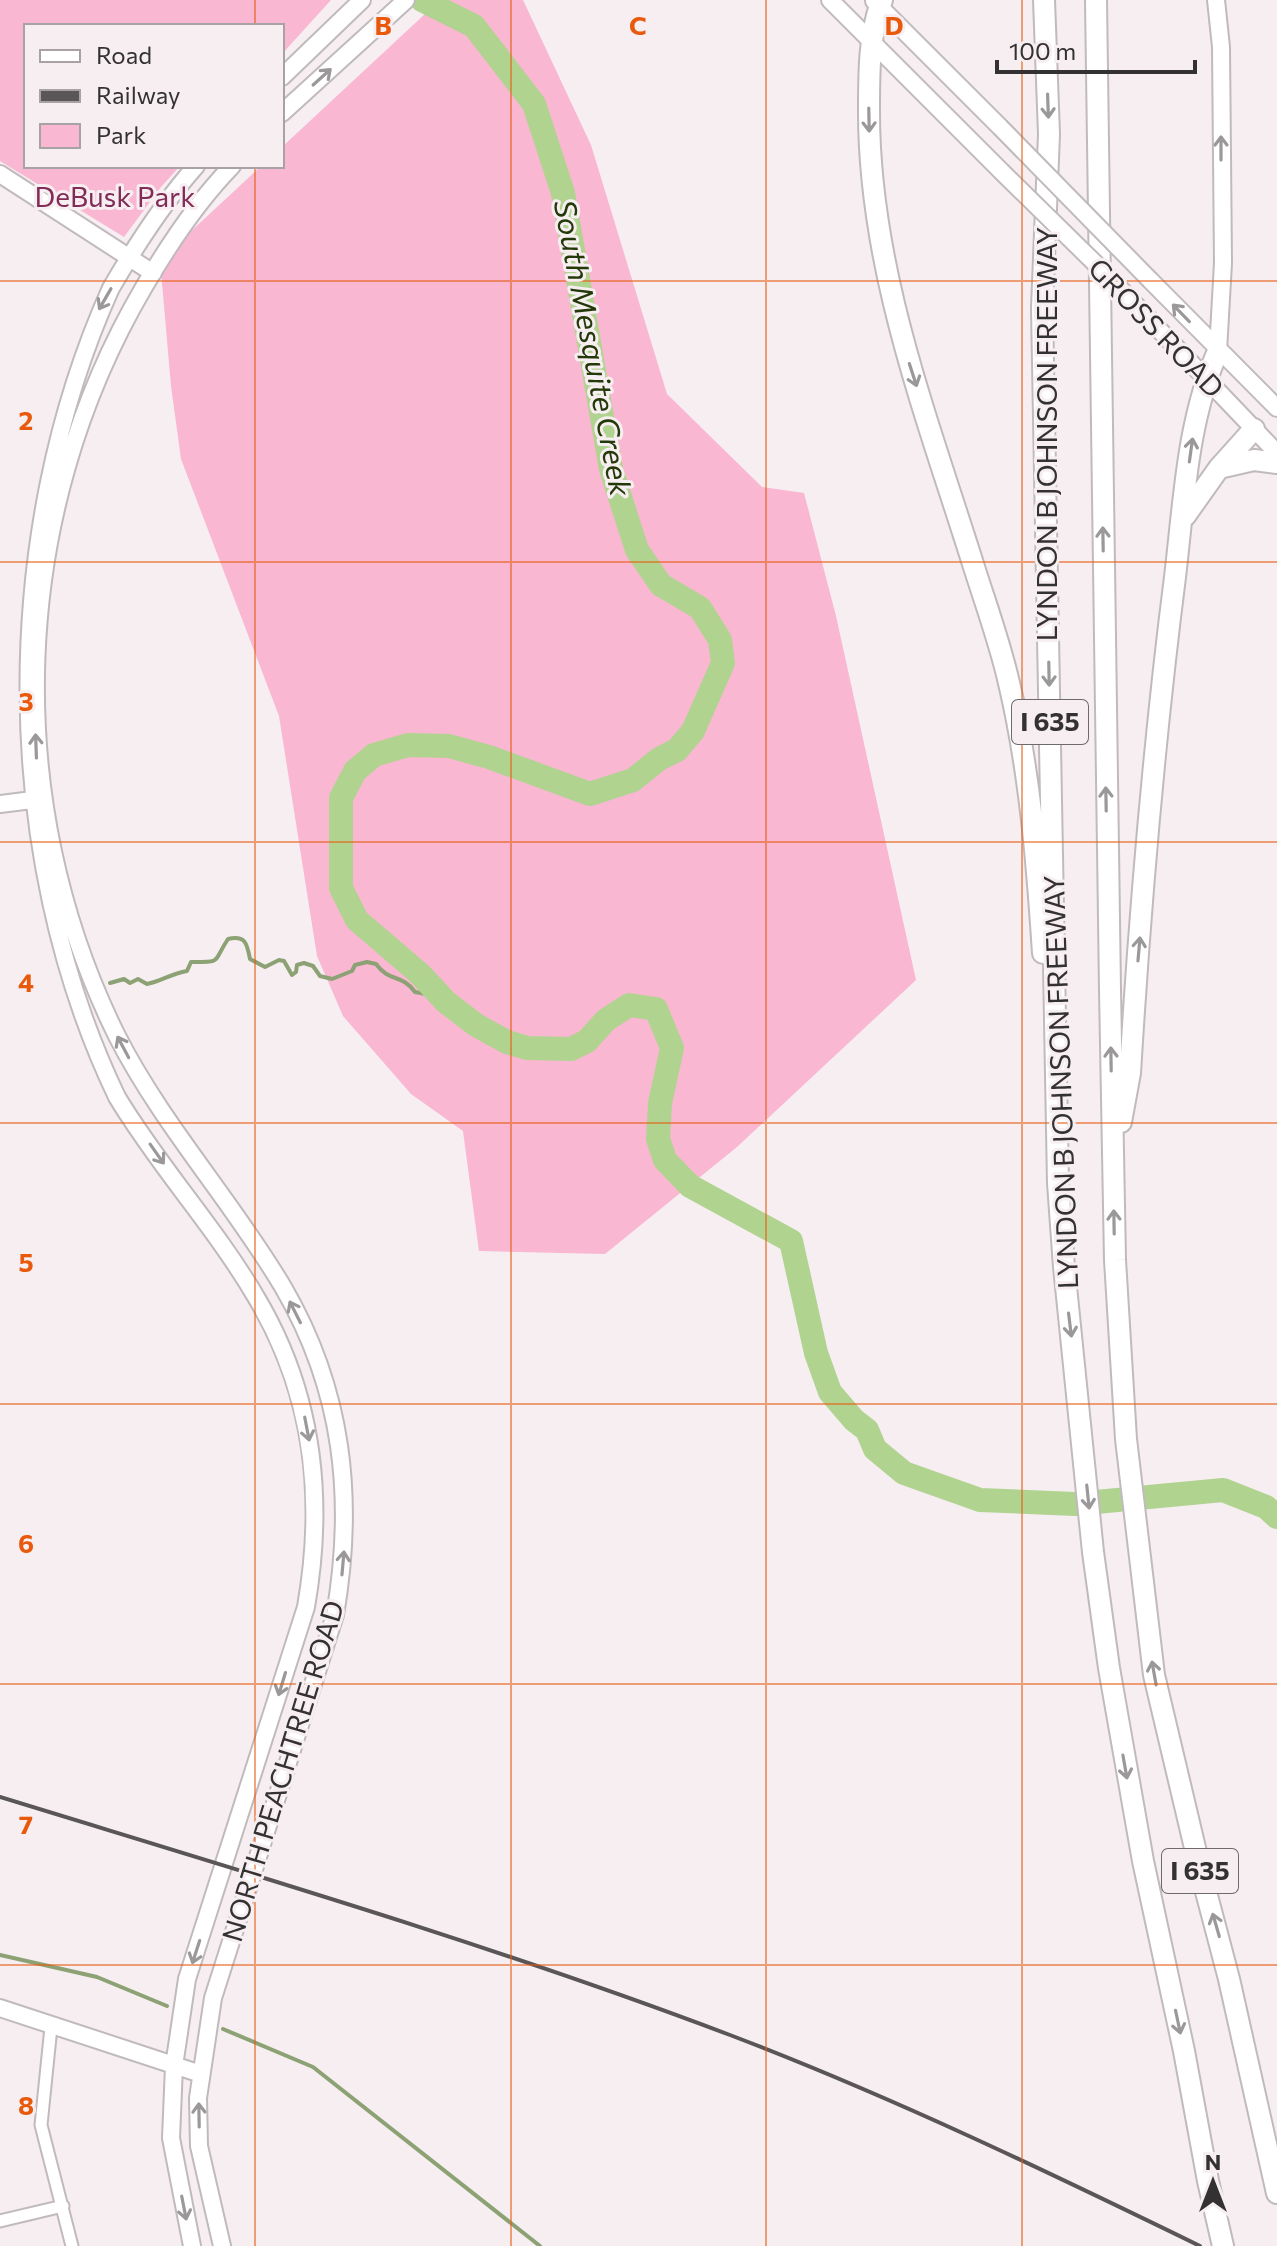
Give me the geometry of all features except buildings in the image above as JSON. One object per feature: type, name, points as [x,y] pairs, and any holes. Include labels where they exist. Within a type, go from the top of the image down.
[{"type":"highway","name":"LYNDON B JOHNSON FREEWAY","points":[[1044,0],[1049,134],[1042,308],[1058,1183],[1064,1267],[1093,1552],[1124,1765],[1223,2246]]},
{"type":"highway","name":"LYNDON B JOHNSON FREEWAY","points":[[1096,0],[1113,1165],[1126,1439],[1154,1675],[1229,1979],[1277,2193]]},
{"type":"highway","points":[[878,2],[869,79],[870,155],[883,258],[910,364],[996,635],[1009,682],[1027,775],[1036,850],[1058,1183]]},
{"type":"highway","points":[[1113,1165],[1130,1073],[1163,669],[1181,523],[1196,416],[1218,351]]},
{"type":"highway","points":[[1181,523],[1219,468],[1254,429]]},
{"type":"highway","points":[[1219,468],[1254,460],[1277,463]]},
{"type":"highway","points":[[1229,1979],[1277,2152]]},
{"type":"highway","points":[[1208,2181],[1215,2246]]},
{"type":"main road","points":[[284,75],[362,0]]},
{"type":"main road","points":[[284,111],[406,0]]},
{"type":"main road","name":"GROSS ROAD","points":[[830,0],[1149,318],[1277,453]]},
{"type":"main road","points":[[1216,0],[1221,47],[1223,263],[1218,351]]},
{"type":"main road","name":"GROSS ROAD","points":[[878,2],[1218,351],[1277,407]]},
{"type":"main road","points":[[32,481],[68,373],[93,319],[129,257],[174,190],[194,168]]},
{"type":"main road","name":"NORTH PEACHTREE ROAD","points":[[222,2246],[199,2146],[201,2074],[214,1993],[335,1615],[345,1528],[344,1471],[336,1422],[309,1337],[282,1286],[142,1082],[91,981],[56,875],[40,799],[36,646],[41,579],[52,524],[72,446],[97,378],[118,331],[168,246],[230,168]]},
{"type":"main road","points":[[0,174],[153,273]]},
{"type":"main road","points":[[1254,429],[1277,407]]},
{"type":"main road","points":[[38,778],[13,781],[11,807],[40,799]]},
{"type":"main road","name":"NORTH PEACHTREE ROAD","points":[[32,893],[62,989],[118,1098],[256,1297],[293,1377],[307,1422],[315,1474],[316,1526],[306,1607],[187,1979],[174,2066],[171,2138],[192,2246]]},
{"type":"main road","points":[[118,1098],[142,1082]]},
{"type":"main road","points":[[0,2008],[201,2074]]},
{"type":"street","points":[[51,2027],[41,2125],[72,2246]]},
{"type":"street","points":[[0,2221],[63,2206]]},
{"type":"green space","name":"DeBusk Park","points":[[0,0],[331,0],[284,52],[284,24],[24,24],[24,168],[178,168],[124,237],[0,161]]},
{"type":"green space","points":[[440,0],[523,0],[591,145],[667,394],[762,487],[804,493],[836,616],[916,980],[737,1147],[605,1254],[479,1251],[463,1131],[411,1094],[343,1016],[317,956],[279,716],[181,459],[160,260],[259,168],[284,168],[284,145]]},
{"type":"waterway","name":"South Mesquite Creek","points":[[422,0],[474,26],[534,104],[563,193],[611,469],[637,550],[661,585],[700,608],[720,640],[723,663],[693,731],[677,750],[659,759],[633,780],[590,794],[489,757],[449,746],[408,745],[374,755],[355,771],[341,798],[341,888],[357,920],[420,974],[446,1002],[476,1025],[507,1042],[527,1048],[571,1049],[587,1041],[606,1020],[629,1005],[656,1009],[672,1048],[660,1103],[658,1139],[665,1160],[690,1186],[791,1241],[816,1353],[830,1392],[867,1430],[875,1449],[904,1473],[980,1500],[1075,1504],[1223,1490],[1266,1507],[1277,1517]]},
{"type":"waterway","points":[[110,983],[124,979],[130,983],[138,979],[147,984],[187,971],[191,962],[216,960],[228,939],[239,938],[245,942],[250,959],[265,967],[279,960],[284,961],[292,975],[297,965],[304,963],[313,966],[320,976],[332,979],[352,971],[355,965],[367,962],[376,964],[386,974],[405,982],[415,992],[442,997]]},
{"type":"waterway","points":[[0,1955],[97,1977],[167,2006]]},
{"type":"waterway","points":[[223,2029],[313,2067],[540,2246]]},
{"type":"railway","points":[[0,1797],[458,1939],[730,2035],[908,2109],[1200,2246]]}]
